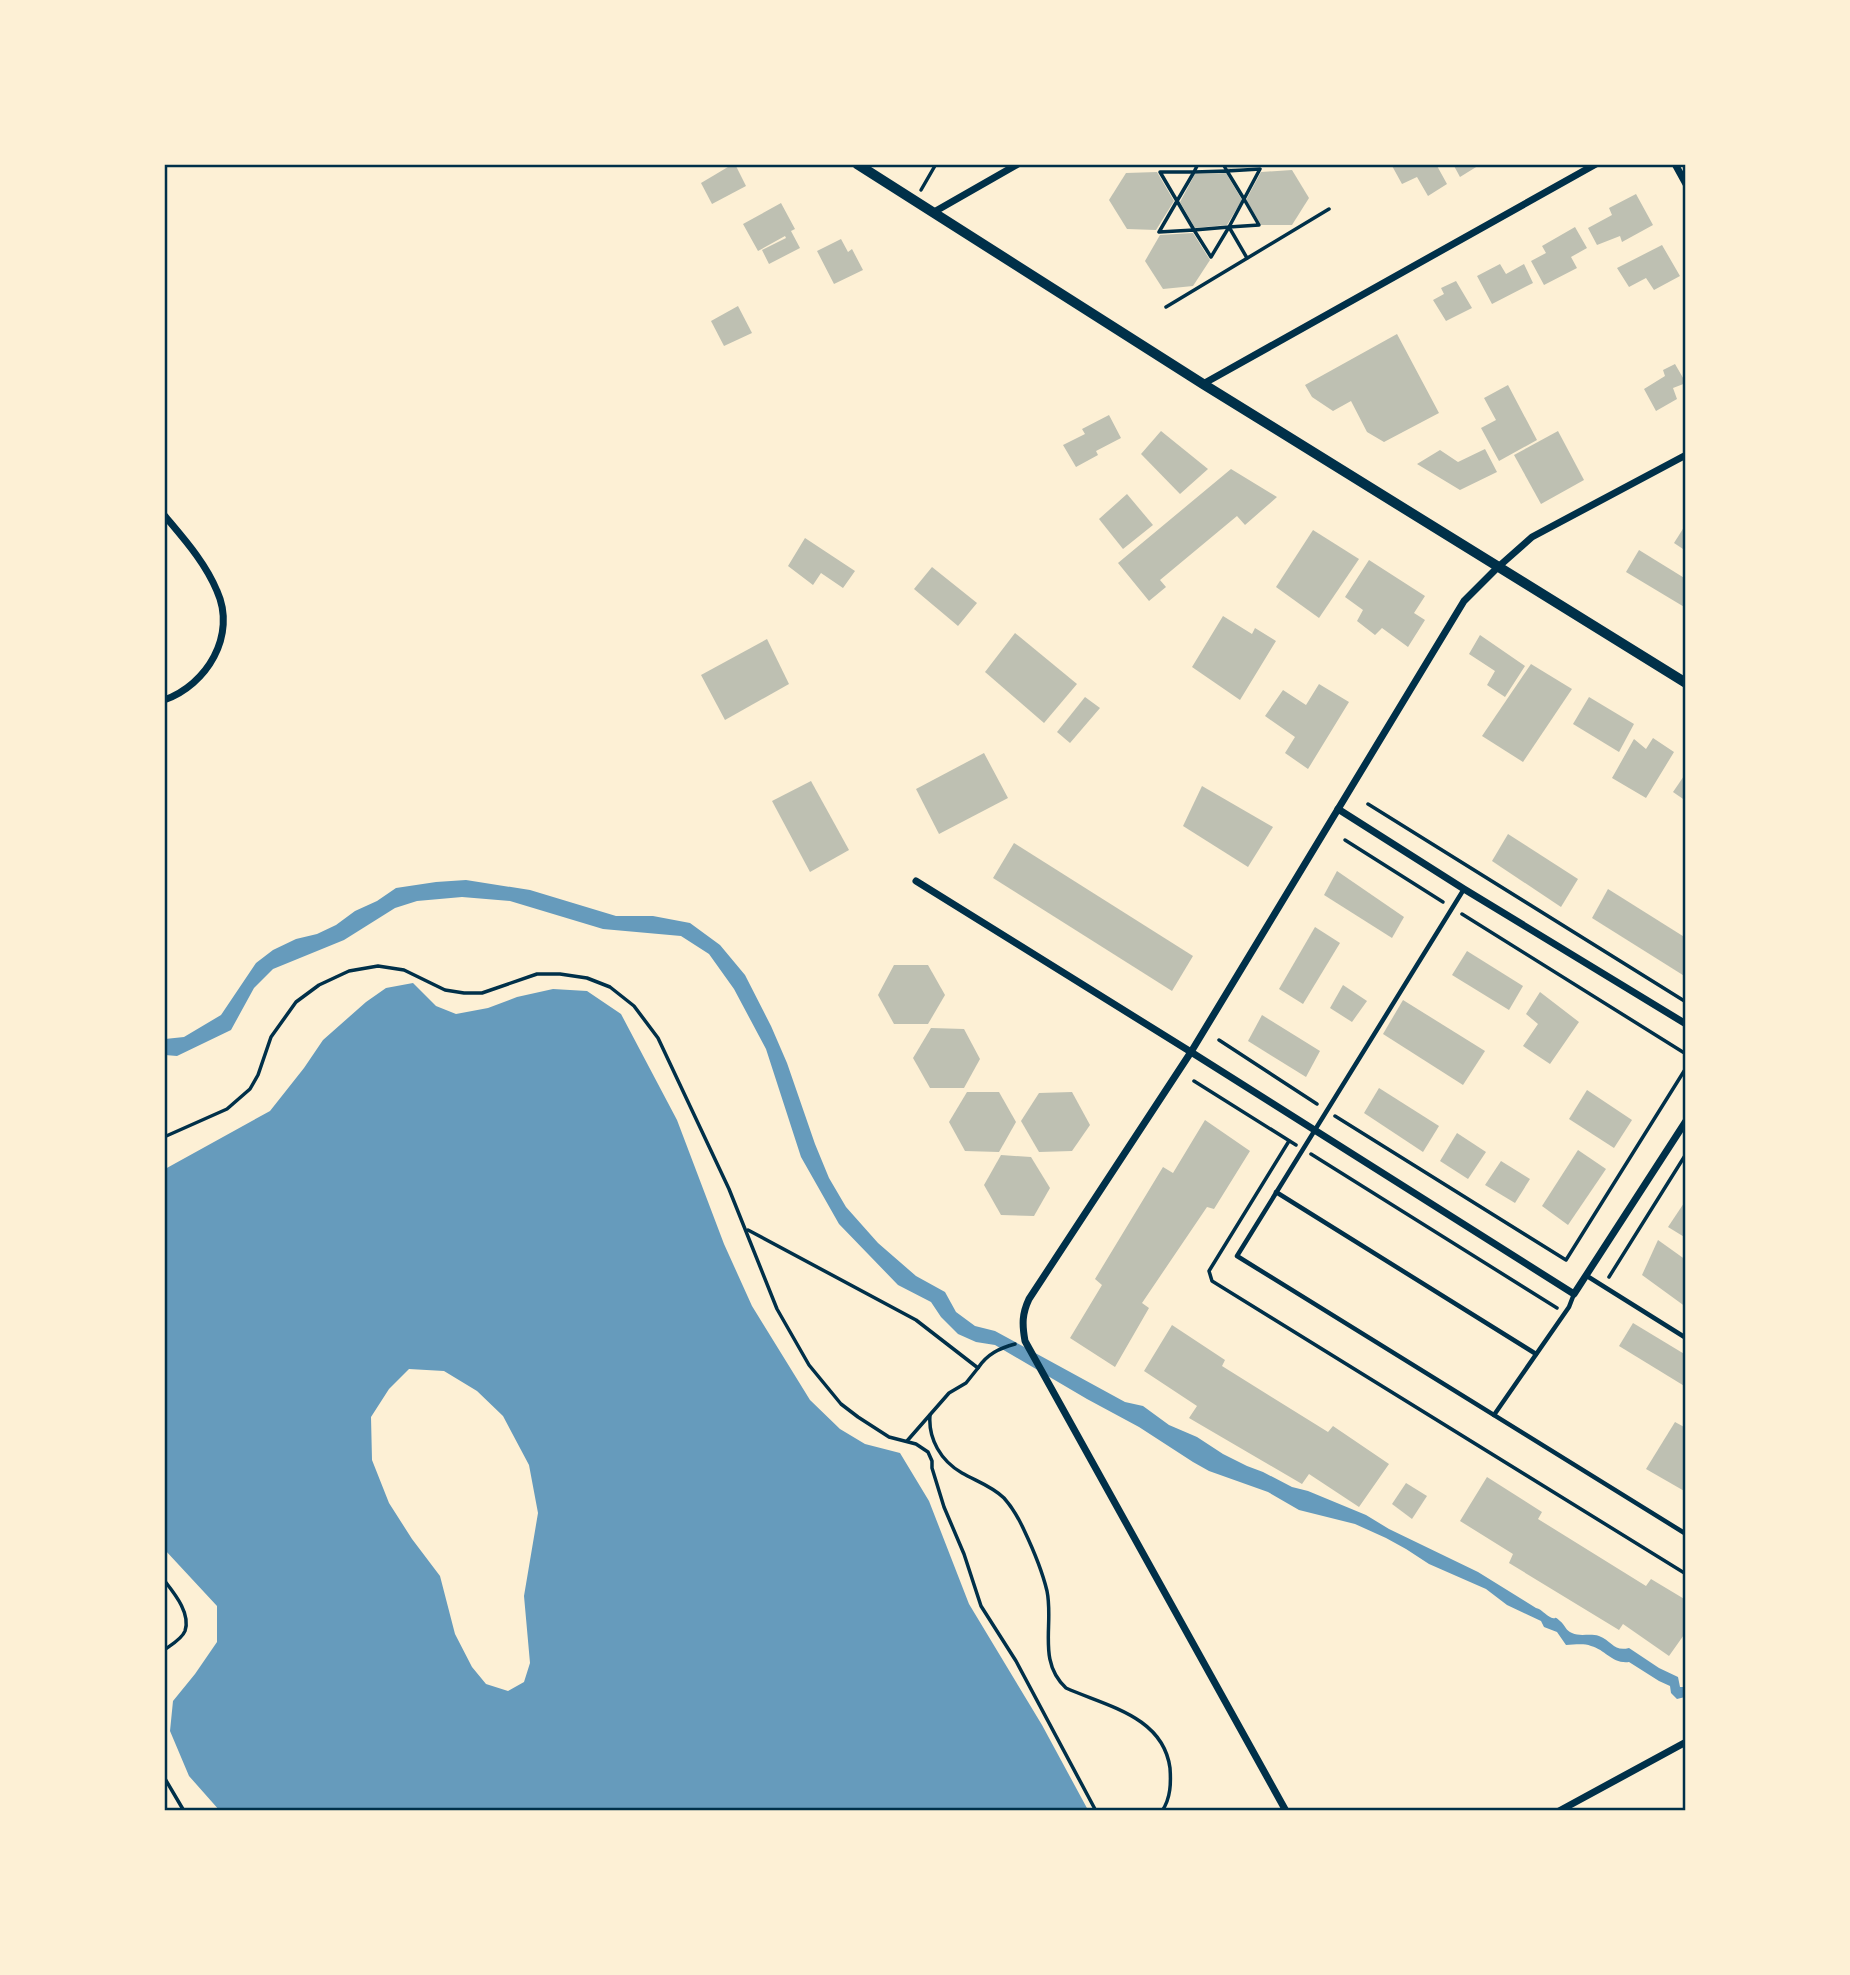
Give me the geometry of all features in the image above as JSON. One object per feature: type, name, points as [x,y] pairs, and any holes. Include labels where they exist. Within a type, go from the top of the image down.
[{"type":"street","points":[[857,164],[1497,568],[1685,682]]},
{"type":"street","points":[[934,212],[1018,164]]},
{"type":"street","points":[[1203,384],[1596,164]]},
{"type":"street","points":[[1675,164],[1685,184]]},
{"type":"street","points":[[1286,1811],[1025,1341],[1023,1312],[1191,1052],[1470,594],[1532,537],[1685,455]]},
{"type":"street","points":[[164,516],[206,568],[219,593],[223,621],[213,662],[188,688],[164,700]]},
{"type":"street","points":[[1338,809],[1685,1024]]},
{"type":"street","points":[[916,881],[1574,1294],[1685,1121]]},
{"type":"street","points":[[1559,1811],[1685,1742]]},
{"type":"lane","points":[[1464,889],[1237,1256],[1685,1534]]},
{"type":"lane","points":[[1276,1192],[1536,1354]]},
{"type":"lane","points":[[1586,1275],[1685,1338]]},
{"type":"lane","points":[[1494,1416],[1565,1312],[1574,1294]]},
{"type":"path","points":[[915,200],[936,164]]},
{"type":"path","points":[[1198,164],[1159,232],[1259,225],[1223,164]]},
{"type":"path","points":[[1260,169],[1211,257],[1160,172],[1227,171],[1260,169]]},
{"type":"path","points":[[1166,307],[1329,209]]},
{"type":"path","points":[[1229,227],[1247,258]]},
{"type":"path","points":[[1368,804],[1685,1002]]},
{"type":"path","points":[[1345,840],[1685,1054]]},
{"type":"path","points":[[164,1137],[227,1109],[250,1088],[258,1075],[271,1037],[296,1002],[319,985],[349,971],[378,966],[404,970],[445,990],[464,993],[482,993],[537,974],[587,978],[610,987],[634,1006],[658,1038],[746,1229],[777,1309],[809,1365],[841,1404],[876,1430],[898,1440],[916,1444],[928,1452],[944,1507],[981,1606],[1016,1661],[1096,1811]]},
{"type":"path","points":[[1219,1040],[1327,1111],[1566,1260],[1685,1068]]},
{"type":"path","points":[[1194,1081],[1565,1312]]},
{"type":"path","points":[[1289,1141],[1211,1268],[1209,1275],[1212,1281],[1685,1574]]},
{"type":"path","points":[[1603,1286],[1685,1154]]},
{"type":"path","points":[[746,1229],[916,1320],[978,1368]]},
{"type":"path","points":[[907,1441],[949,1393],[966,1383],[983,1360],[1000,1349],[1025,1341]]},
{"type":"path","points":[[930,1415],[931,1434],[941,1454],[959,1471],[1003,1498],[1024,1530],[1047,1591],[1050,1666],[1059,1682],[1066,1688],[1128,1714],[1154,1732],[1163,1744],[1168,1756],[1171,1778],[1169,1794],[1162,1811]]},
{"type":"path","points":[[164,1580],[181,1604],[186,1625],[183,1635],[164,1650]]},
{"type":"path","points":[[164,1777],[184,1811]]},
{"type":"water","points":[[466,880],[530,890],[616,916],[653,916],[690,923],[720,945],[745,975],[787,1063],[829,1178],[846,1207],[878,1243],[916,1276],[945,1292],[956,1312],[975,1326],[995,1331],[1125,1402],[1143,1406],[1169,1425],[1197,1437],[1247,1466],[1292,1487],[1366,1515],[1478,1572],[1548,1616],[1557,1618],[1570,1632],[1599,1636],[1616,1647],[1629,1648],[1678,1677],[1680,1687],[1685,1687],[1685,1697],[1677,1699],[1671,1693],[1670,1686],[1629,1662],[1613,1659],[1588,1645],[1566,1645],[1557,1632],[1544,1627],[1541,1621],[1507,1605],[1486,1589],[1429,1564],[1386,1538],[1355,1524],[1299,1510],[1268,1492],[1209,1471],[1139,1427],[995,1345],[976,1342],[958,1334],[931,1302],[898,1285],[839,1224],[801,1157],[766,1049],[734,989],[709,954],[681,936],[603,929],[510,901],[462,897],[417,901],[395,908],[344,940],[273,969],[254,988],[231,1030],[177,1056],[165,1055],[165,1039],[184,1037],[221,1015],[256,963],[273,950],[336,925],[396,888]]},
{"type":"water","points":[[413,983],[436,1006],[456,1014],[488,1008],[517,997],[553,989],[587,991],[621,1014],[677,1120],[724,1244],[752,1306],[810,1400],[840,1429],[865,1444],[900,1453],[929,1501],[969,1604],[1042,1725],[1088,1810],[220,1811],[189,1776],[170,1731],[173,1701],[217,1642],[217,1606],[165,1550],[165,1169],[270,1111],[323,1040],[386,988]],"holes":[[[409,1369],[444,1371],[477,1391],[503,1416],[529,1465],[538,1513],[524,1596],[530,1663],[524,1682],[508,1691],[486,1684],[472,1667],[455,1634],[440,1576],[389,1503],[372,1460],[371,1417],[389,1389]]]},
{"type":"building","points":[[733,164],[746,186],[712,204],[701,183]]},
{"type":"building","points":[[1225,164],[1260,164],[1258,167],[1228,169]]},
{"type":"building","points":[[1391,164],[1427,164],[1428,167],[1436,164],[1447,184],[1428,196],[1417,177],[1402,184]]},
{"type":"building","points":[[1453,164],[1481,164],[1460,177]]},
{"type":"building","points":[[1292,170],[1309,198],[1292,225],[1261,225],[1246,200],[1261,172]]},
{"type":"building","points":[[1157,172],[1174,201],[1156,230],[1127,229],[1109,200],[1126,173]]},
{"type":"building","points":[[1226,173],[1242,200],[1227,225],[1195,228],[1180,202],[1195,174]]},
{"type":"building","points":[[1636,194],[1653,225],[1622,242],[1620,236],[1597,245],[1588,228],[1612,215],[1609,208]]},
{"type":"building","points":[[781,203],[795,229],[791,231],[800,248],[769,264],[762,250],[786,238],[785,236],[758,251],[743,224]]},
{"type":"building","points":[[1575,227],[1587,248],[1571,257],[1577,268],[1544,285],[1531,261],[1546,253],[1542,246]]},
{"type":"building","points":[[1193,233],[1210,260],[1193,286],[1163,289],[1145,261],[1160,235]]},
{"type":"building","points":[[841,239],[848,252],[852,249],[863,270],[834,284],[817,251]]},
{"type":"building","points":[[1662,245],[1680,276],[1654,290],[1646,278],[1629,287],[1617,268]]},
{"type":"building","points":[[1500,264],[1506,274],[1524,264],[1533,283],[1492,304],[1477,276]]},
{"type":"building","points":[[1456,281],[1472,308],[1446,321],[1433,300],[1444,294],[1441,288]]},
{"type":"building","points":[[738,306],[752,333],[724,346],[711,321]]},
{"type":"building","points":[[1397,334],[1439,413],[1384,442],[1367,432],[1351,401],[1333,411],[1312,397],[1305,385]]},
{"type":"building","points":[[1675,364],[1686,383],[1673,388],[1677,399],[1656,411],[1644,389],[1665,376],[1663,370]]},
{"type":"building","points":[[1508,385],[1537,440],[1499,461],[1481,428],[1496,420],[1484,398]]},
{"type":"building","points":[[1109,415],[1121,438],[1096,451],[1098,455],[1076,467],[1063,445],[1085,434],[1082,429]]},
{"type":"building","points":[[1161,431],[1208,469],[1180,494],[1141,454]]},
{"type":"building","points":[[1558,431],[1584,480],[1541,504],[1514,455]]},
{"type":"building","points":[[1485,449],[1497,472],[1460,490],[1417,464],[1440,450],[1458,462]]},
{"type":"building","points":[[1231,469],[1277,497],[1245,525],[1237,516],[1160,580],[1166,587],[1149,601],[1118,563]]},
{"type":"building","points":[[1127,494],[1153,525],[1123,549],[1099,519]]},
{"type":"building","points":[[1686,524],[1686,551],[1674,543]]},
{"type":"building","points":[[1313,530],[1359,559],[1319,618],[1276,587]]},
{"type":"building","points":[[805,538],[855,571],[843,588],[821,573],[813,585],[788,566]]},
{"type":"building","points":[[1639,550],[1686,579],[1686,608],[1626,572]]},
{"type":"building","points":[[1369,560],[1425,596],[1414,613],[1425,620],[1408,647],[1382,628],[1375,635],[1357,621],[1363,610],[1345,597]]},
{"type":"building","points":[[932,567],[977,603],[958,626],[914,589]]},
{"type":"building","points":[[1223,616],[1252,634],[1255,628],[1276,641],[1240,700],[1192,667]]},
{"type":"building","points":[[1015,633],[1077,684],[1044,723],[985,672]]},
{"type":"building","points":[[1480,635],[1525,666],[1505,697],[1487,685],[1495,671],[1469,654]]},
{"type":"building","points":[[767,639],[789,684],[725,720],[701,675]]},
{"type":"building","points":[[1531,664],[1572,689],[1523,762],[1482,736]]},
{"type":"building","points":[[1319,684],[1349,702],[1308,769],[1285,753],[1295,737],[1265,716],[1283,690],[1306,705]]},
{"type":"building","points":[[1085,697],[1100,708],[1070,743],[1057,732]]},
{"type":"building","points":[[1589,697],[1634,724],[1619,752],[1573,724]]},
{"type":"building","points":[[1653,738],[1674,752],[1646,798],[1612,778],[1634,739],[1646,749]]},
{"type":"building","points":[[984,753],[1008,798],[939,834],[916,789]]},
{"type":"building","points":[[1686,773],[1686,801],[1673,792]]},
{"type":"building","points":[[811,781],[849,850],[810,872],[772,801]]},
{"type":"building","points":[[1202,786],[1273,827],[1248,867],[1183,826]]},
{"type":"building","points":[[1508,834],[1578,879],[1561,907],[1492,861]]},
{"type":"building","points":[[1014,843],[1193,956],[1172,991],[993,878]]},
{"type":"building","points":[[1337,871],[1404,917],[1392,938],[1324,895]]},
{"type":"building","points":[[1608,889],[1686,938],[1686,977],[1592,918]]},
{"type":"building","points":[[1315,927],[1340,943],[1303,1004],[1279,989]]},
{"type":"building","points":[[1467,951],[1523,986],[1509,1010],[1452,975]]},
{"type":"building","points":[[894,965],[928,965],[945,995],[928,1024],[894,1024],[878,995]]},
{"type":"building","points":[[1343,985],[1367,1001],[1352,1022],[1330,1008]]},
{"type":"building","points":[[1540,992],[1579,1022],[1550,1064],[1523,1046],[1538,1024],[1526,1014]]},
{"type":"building","points":[[1403,1000],[1485,1051],[1463,1085],[1383,1034]]},
{"type":"building","points":[[1262,1015],[1320,1051],[1306,1077],[1248,1041]]},
{"type":"building","points":[[931,1028],[964,1029],[980,1059],[964,1088],[930,1088],[913,1058]]},
{"type":"building","points":[[1379,1088],[1439,1126],[1423,1152],[1364,1113]]},
{"type":"building","points":[[1587,1090],[1632,1120],[1614,1148],[1569,1119]]},
{"type":"building","points":[[967,1092],[999,1092],[1016,1122],[999,1152],[965,1151],[949,1122]]},
{"type":"building","points":[[1072,1092],[1090,1125],[1072,1151],[1039,1152],[1021,1121],[1039,1093]]},
{"type":"building","points":[[1205,1120],[1250,1151],[1214,1209],[1207,1207],[1142,1303],[1149,1308],[1115,1367],[1070,1338],[1102,1285],[1095,1279],[1163,1167],[1173,1173]]},
{"type":"building","points":[[1457,1133],[1486,1152],[1468,1179],[1440,1161]]},
{"type":"building","points":[[1578,1150],[1606,1169],[1568,1225],[1542,1206]]},
{"type":"building","points":[[1001,1155],[1031,1157],[1050,1188],[1034,1216],[1001,1215],[984,1185]]},
{"type":"building","points":[[1501,1161],[1530,1179],[1515,1203],[1485,1185]]},
{"type":"building","points":[[1686,1200],[1686,1238],[1668,1227]]},
{"type":"building","points":[[1658,1240],[1686,1260],[1686,1307],[1642,1275]]},
{"type":"building","points":[[1633,1323],[1686,1355],[1686,1387],[1619,1346]]},
{"type":"building","points":[[1172,1325],[1225,1360],[1222,1366],[1328,1432],[1333,1426],[1389,1464],[1359,1507],[1309,1474],[1302,1484],[1189,1418],[1197,1406],[1144,1371]]},
{"type":"building","points":[[1675,1422],[1686,1428],[1686,1492],[1646,1469]]},
{"type":"building","points":[[1487,1477],[1542,1512],[1538,1519],[1646,1586],[1651,1579],[1686,1600],[1686,1632],[1669,1656],[1623,1624],[1619,1630],[1509,1563],[1513,1554],[1460,1521]]},
{"type":"building","points":[[1406,1483],[1427,1496],[1412,1519],[1392,1504]]}]
